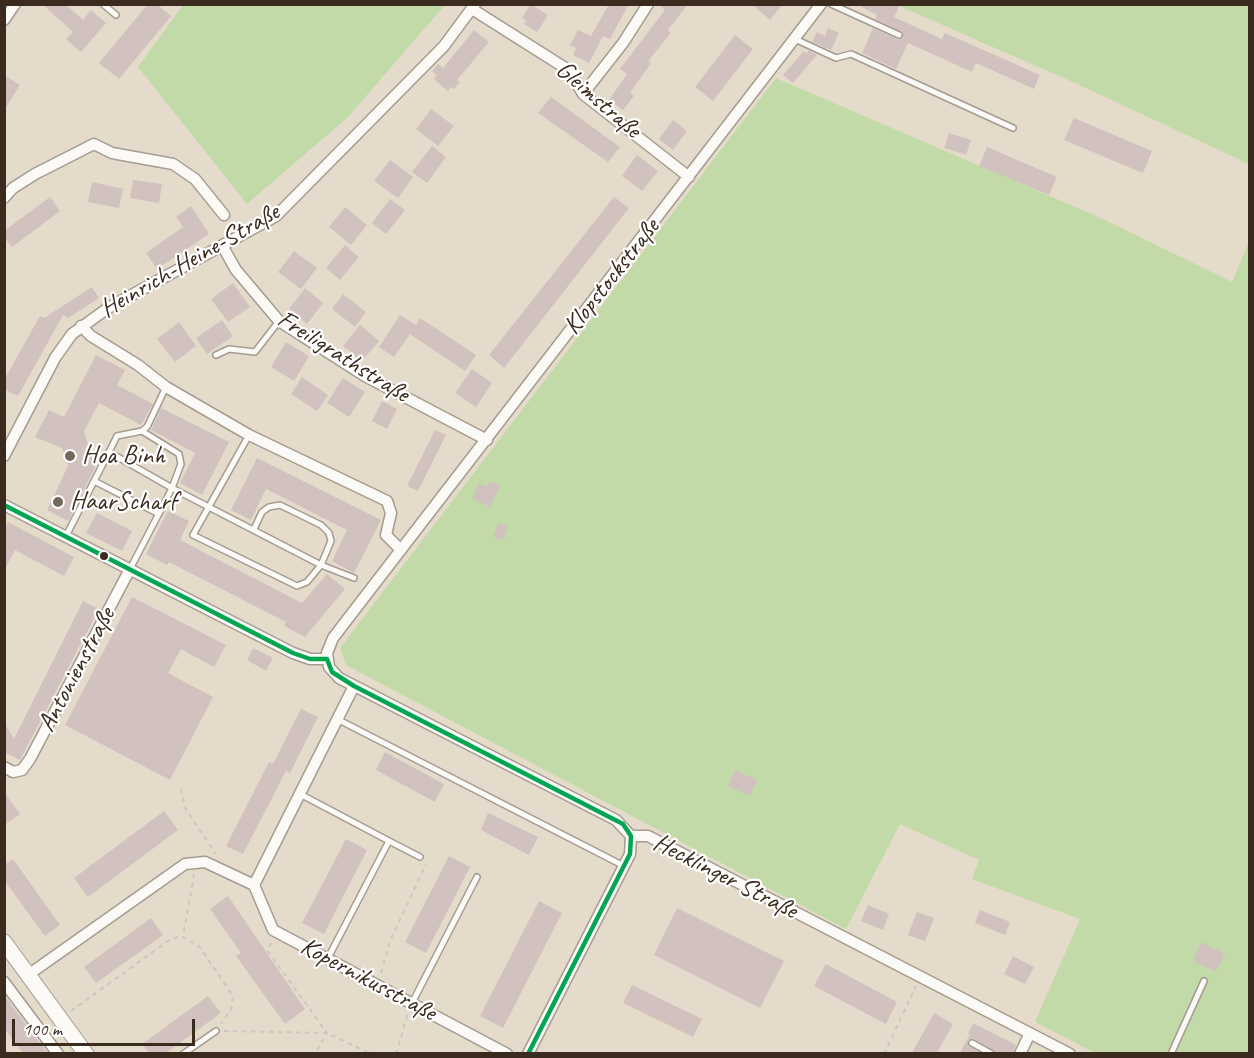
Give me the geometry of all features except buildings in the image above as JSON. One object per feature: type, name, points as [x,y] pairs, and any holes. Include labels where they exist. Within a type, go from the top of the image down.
[{"type":"main road","points":[[4,942],[86,1053]]},
{"type":"street","points":[[4,20],[15,4]]},
{"type":"street","points":[[583,94],[623,43],[648,4]]},
{"type":"street","name":"Klopstockstraße","points":[[327,659],[333,638],[821,4]]},
{"type":"street","name":"Gleimstraße","points":[[474,7],[570,71],[583,94],[689,177]]},
{"type":"street","name":"Heinrich-Heine-Straße","points":[[4,456],[63,346],[81,326],[108,308],[276,216],[421,70],[474,7]]},
{"type":"street","points":[[4,198],[13,188],[34,174],[94,144],[112,153],[173,164],[195,179],[224,215]]},
{"type":"street","name":"Freiligrathstraße","points":[[223,247],[236,270],[279,321],[365,376],[487,440]]},
{"type":"street","points":[[81,326],[91,336],[138,365],[166,387],[249,435],[387,501],[391,513],[386,535],[401,550]]},
{"type":"street","points":[[4,505],[293,653],[310,659],[327,659]]},
{"type":"street","name":"Antonienstraße","points":[[4,767],[13,772],[22,770],[30,759],[130,569]]},
{"type":"street","name":"Hecklinger Straße","points":[[327,659],[332,672],[354,686],[616,820],[631,836],[648,836],[1070,1053]]},
{"type":"street","points":[[28,975],[185,864],[206,862],[254,885],[354,686]]},
{"type":"street","points":[[528,1053],[624,867],[632,849],[631,836]]},
{"type":"street","name":"Kopernikusstraße","points":[[254,885],[273,930],[507,1053]]},
{"type":"street","points":[[4,982],[58,1053]]},
{"type":"street","points":[[1020,1053],[1030,1033]]},
{"type":"lane","points":[[103,4],[116,15]]},
{"type":"lane","points":[[831,4],[899,35]]},
{"type":"lane","points":[[795,39],[836,58],[851,54],[1013,128]]},
{"type":"lane","points":[[216,355],[229,349],[255,352],[279,321]]},
{"type":"lane","points":[[66,536],[117,436],[142,431],[147,427],[166,387]]},
{"type":"lane","points":[[130,569],[172,488],[181,464],[179,454],[142,431]]},
{"type":"lane","points":[[249,435],[193,535],[297,586],[307,582],[321,565],[331,542],[330,533],[321,525],[280,506],[269,507],[262,512],[254,529]]},
{"type":"lane","points":[[109,452],[172,488],[321,565],[354,578]]},
{"type":"lane","points":[[94,481],[159,514]]},
{"type":"lane","points":[[337,719],[624,867]]},
{"type":"lane","points":[[299,793],[420,857]]},
{"type":"lane","points":[[328,958],[389,841]]},
{"type":"lane","points":[[412,1003],[477,877]]},
{"type":"lane","points":[[1171,1053],[1204,981]]},
{"type":"lane","points":[[183,1053],[216,1031]]},
{"type":"lane","points":[[972,1043],[992,1053]]},
{"type":"path","points":[[181,789],[185,807],[233,875]]},
{"type":"path","points":[[376,984],[386,963],[390,940],[427,865],[420,857]]},
{"type":"path","points":[[183,937],[196,863]]},
{"type":"path","points":[[278,932],[267,950],[327,1033]]},
{"type":"path","points":[[60,1018],[171,938],[183,937],[199,946],[233,996],[231,1009],[216,1031]]},
{"type":"path","points":[[884,1053],[921,976]]},
{"type":"path","points":[[396,1053],[412,1003]]},
{"type":"path","points":[[216,1031],[327,1033],[371,1053]]},
{"type":"path","points":[[315,1053],[327,1033]]},
{"type":"green space","points":[[183,5],[445,5],[347,118],[247,204],[138,67]]},
{"type":"green space","points":[[897,5],[1249,5],[1249,164],[1075,83]]},
{"type":"green space","points":[[776,78],[1103,219],[1232,282],[1249,242],[1249,1053],[1095,1053],[1035,1022],[1080,919],[972,879],[979,860],[900,824],[846,929],[346,665],[340,648]]},
{"type":"transit line","points":[[4,505],[293,653],[310,659],[327,659],[332,672],[354,686],[623,824],[631,836],[630,854],[528,1054]]},
{"type":"place","name":"Hoa Binh","points":[[70,456]]},
{"type":"place","name":"HaarScharf","points":[[58,502]]}]
